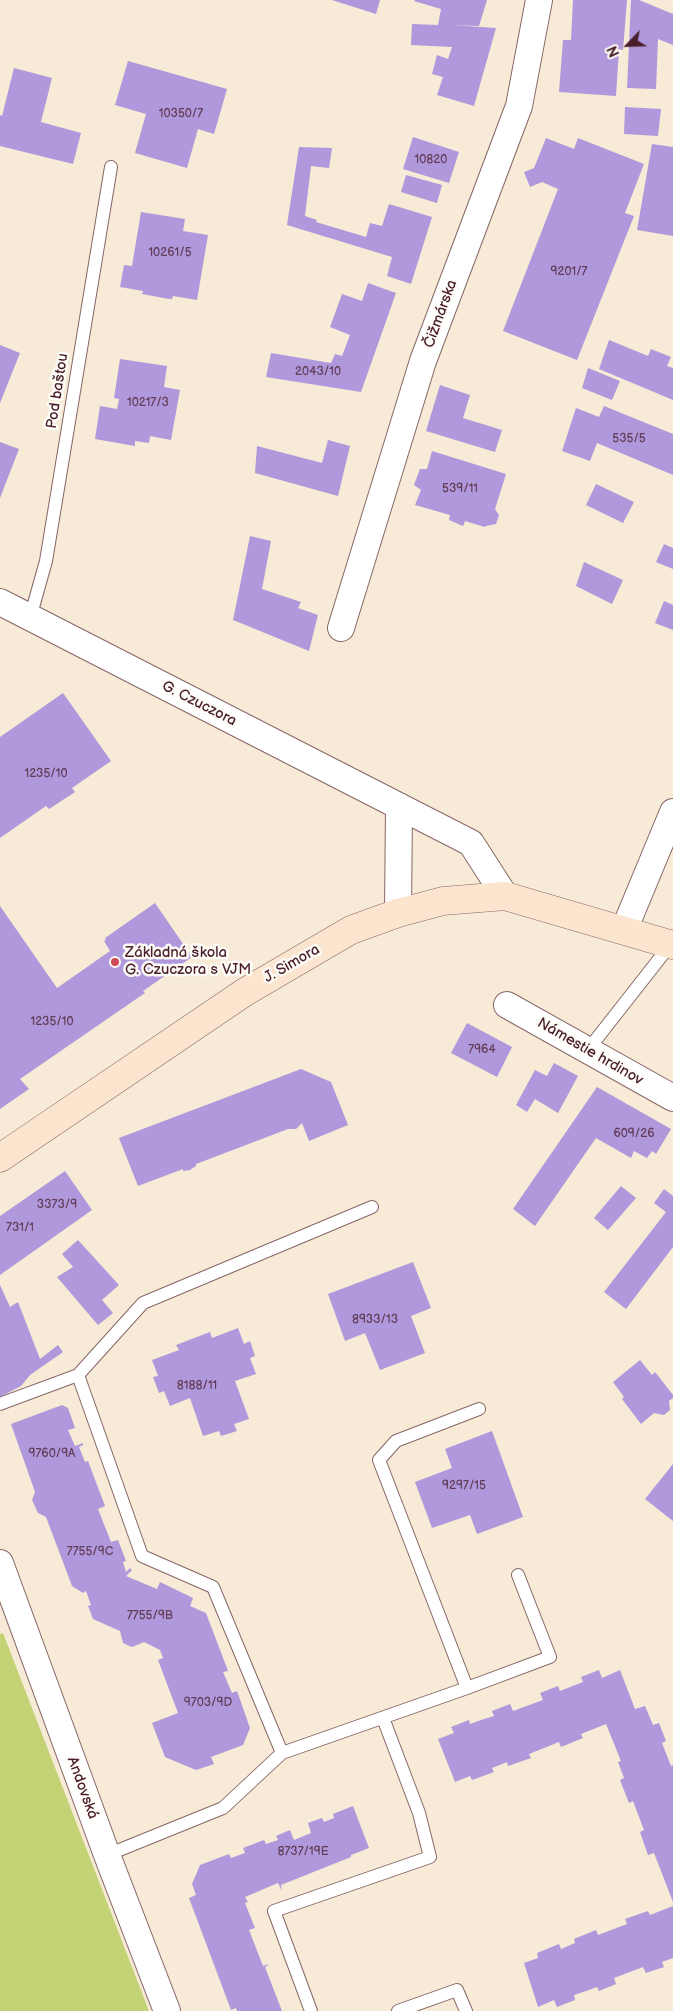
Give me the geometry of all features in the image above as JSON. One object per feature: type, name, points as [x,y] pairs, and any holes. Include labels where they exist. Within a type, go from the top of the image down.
[{"type":"main road","name":"J. Simora","points":[[0,1158],[245,992],[351,930],[398,913],[443,901],[505,896],[624,930]]},
{"type":"main road","points":[[624,930],[672,945]]},
{"type":"street","name":"Čižmárska","points":[[341,628],[423,361],[518,106],[539,0]]},
{"type":"street","name":"G. Czuczora","points":[[0,602],[471,844],[505,896]]},
{"type":"street","points":[[398,806],[398,913]]},
{"type":"street","points":[[624,930],[654,834],[673,812]]},
{"type":"street","name":"Námestie hrdinov","points":[[507,1005],[673,1098]]},
{"type":"street","name":"Andovská","points":[[0,1564],[107,1855],[168,2011]]},
{"type":"lane","name":"Pod baštou","points":[[30,618],[46,561],[111,167]]},
{"type":"lane","points":[[587,1051],[672,945]]},
{"type":"lane","points":[[0,1404],[78,1375],[143,1303],[372,1207]]},
{"type":"lane","points":[[78,1375],[142,1556],[214,1587],[282,1753]]},
{"type":"lane","points":[[467,1688],[379,1460],[396,1441],[479,1409]]},
{"type":"lane","points":[[107,1855],[223,1808],[282,1753],[550,1657],[518,1575]]},
{"type":"lane","points":[[311,2011],[274,1911],[430,1857],[419,1813],[383,1718]]},
{"type":"lane","points":[[398,2011],[457,1990],[466,2011]]},
{"type":"green space","points":[[3,1633],[149,2011],[0,2011],[0,1634]]},
{"type":"building","points":[[332,0],[380,0],[376,14]]},
{"type":"building","points":[[415,0],[487,0],[479,26],[452,25],[496,28],[474,106],[437,95],[443,77],[432,74],[437,55],[448,59],[452,47],[411,45],[412,24],[438,25],[441,9]]},
{"type":"building","points":[[573,0],[627,0],[623,50],[619,49],[616,96],[559,92],[563,40],[571,40]]},
{"type":"building","points":[[631,0],[639,0],[673,14],[673,45],[658,39],[656,89],[627,88]]},
{"type":"building","points":[[128,61],[227,89],[214,134],[198,129],[187,168],[135,153],[146,114],[115,105]]},
{"type":"building","points":[[14,68],[52,78],[41,122],[81,133],[73,164],[0,146],[0,115],[2,116]]},
{"type":"building","points":[[625,107],[661,109],[658,136],[624,134]]},
{"type":"building","points":[[413,137],[459,152],[449,183],[403,169]]},
{"type":"building","points":[[546,138],[574,149],[578,138],[644,164],[625,213],[634,216],[577,360],[503,331],[558,189],[542,182],[530,187],[524,172],[534,168]]},
{"type":"building","points":[[652,144],[673,147],[673,236],[637,230]]},
{"type":"building","points":[[299,147],[332,148],[329,168],[311,166],[305,216],[317,220],[316,222],[366,237],[370,223],[382,226],[389,204],[432,217],[411,284],[387,276],[392,257],[287,225]]},
{"type":"building","points":[[406,175],[442,185],[437,203],[401,192]]},
{"type":"building","points":[[141,212],[185,219],[183,231],[208,235],[197,300],[173,296],[172,299],[169,299],[142,294],[143,291],[120,287],[124,265],[132,266]]},
{"type":"building","points":[[368,283],[396,293],[361,392],[266,377],[271,353],[331,363],[335,354],[342,356],[350,335],[330,327],[342,294],[362,301]]},
{"type":"building","points":[[609,340],[648,356],[651,349],[671,357],[667,366],[673,368],[673,400],[599,369]]},
{"type":"building","points":[[0,345],[20,353],[0,403]]},
{"type":"building","points":[[120,359],[167,366],[164,387],[180,390],[171,440],[150,436],[149,443],[135,441],[135,446],[95,439],[100,406],[117,409],[119,399],[114,398]]},
{"type":"building","points":[[588,368],[620,381],[612,400],[582,388]]},
{"type":"building","points":[[440,385],[470,395],[463,418],[502,430],[495,452],[426,431]]},
{"type":"building","points":[[604,406],[673,434],[673,475],[597,443],[590,461],[562,451],[576,408],[599,417]]},
{"type":"building","points":[[328,440],[350,446],[338,496],[255,473],[257,446],[322,463]]},
{"type":"building","points":[[0,442],[19,449],[0,498]]},
{"type":"building","points":[[432,451],[506,474],[495,509],[499,515],[496,524],[485,527],[465,521],[463,526],[449,520],[450,515],[415,505],[421,490],[414,485],[420,469],[427,469]]},
{"type":"building","points":[[596,484],[634,502],[623,523],[586,505]]},
{"type":"building","points":[[250,536],[271,541],[262,589],[301,602],[298,608],[318,615],[309,651],[233,620]]},
{"type":"building","points":[[664,544],[673,548],[673,569],[656,562]]},
{"type":"building","points":[[584,562],[623,580],[612,604],[576,586]]},
{"type":"building","points":[[664,601],[673,605],[673,630],[655,623]]},
{"type":"building","points":[[63,693],[111,761],[72,788],[75,792],[49,809],[46,806],[0,838],[0,737]]},
{"type":"building","points":[[155,903],[192,957],[143,991],[145,993],[20,1079],[29,1089],[0,1109],[0,906],[57,988],[110,951],[104,941],[106,940],[105,938]]},
{"type":"building","points":[[467,1023],[512,1047],[497,1077],[451,1053]]},
{"type":"building","points":[[554,1063],[578,1076],[558,1113],[535,1099],[527,1112],[516,1105],[535,1070],[547,1076]]},
{"type":"building","points":[[301,1069],[331,1082],[348,1125],[309,1141],[302,1123],[296,1129],[288,1129],[196,1164],[190,1170],[183,1171],[183,1169],[138,1186],[119,1138]]},
{"type":"building","points":[[597,1087],[671,1129],[656,1154],[652,1151],[647,1158],[634,1151],[631,1158],[596,1138],[535,1226],[513,1209]]},
{"type":"building","points":[[65,1171],[92,1210],[0,1275],[0,1216]]},
{"type":"building","points":[[621,1186],[636,1198],[608,1230],[594,1218]]},
{"type":"building","points":[[664,1189],[673,1196],[673,1247],[626,1309],[604,1292],[666,1212],[654,1203]]},
{"type":"building","points":[[78,1240],[119,1285],[102,1300],[113,1313],[98,1325],[57,1277],[73,1267],[62,1254]]},
{"type":"building","points":[[413,1262],[431,1308],[411,1316],[425,1353],[380,1370],[365,1333],[345,1341],[328,1294]]},
{"type":"building","points":[[0,1285],[10,1307],[18,1302],[40,1359],[58,1345],[63,1352],[30,1375],[21,1386],[0,1397]]},
{"type":"building","points":[[238,1328],[244,1344],[250,1341],[255,1356],[250,1358],[256,1374],[235,1381],[249,1419],[234,1424],[237,1431],[221,1436],[219,1431],[203,1436],[190,1398],[170,1406],[164,1391],[159,1393],[153,1377],[158,1376],[152,1360],[179,1350],[176,1345],[210,1332],[212,1338]]},
{"type":"building","points":[[640,1360],[652,1375],[655,1372],[673,1395],[673,1398],[669,1401],[670,1410],[664,1415],[654,1413],[641,1424],[622,1399],[624,1397],[613,1382]]},
{"type":"building","points":[[62,1405],[68,1408],[75,1428],[68,1430],[75,1446],[83,1443],[79,1447],[85,1462],[88,1461],[105,1506],[98,1509],[111,1542],[118,1540],[126,1561],[123,1562],[126,1572],[130,1568],[132,1570],[126,1576],[157,1589],[160,1582],[193,1598],[190,1606],[206,1613],[228,1671],[223,1672],[232,1693],[237,1691],[250,1728],[243,1745],[211,1757],[214,1764],[196,1770],[165,1757],[152,1723],[178,1713],[158,1660],[163,1658],[160,1650],[144,1642],[132,1647],[123,1643],[120,1631],[93,1619],[88,1606],[91,1605],[86,1591],[83,1593],[72,1586],[46,1517],[38,1513],[32,1500],[35,1492],[11,1424]]},
{"type":"building","points":[[492,1431],[523,1517],[477,1534],[470,1515],[432,1528],[415,1482],[452,1468],[445,1449]]},
{"type":"building","points":[[673,1464],[673,1521],[645,1499]]},
{"type":"building","points":[[599,1670],[602,1678],[620,1670],[635,1709],[645,1706],[653,1725],[659,1723],[666,1741],[662,1743],[671,1766],[673,1765],[673,1902],[654,1853],[648,1855],[640,1832],[644,1830],[633,1801],[629,1803],[620,1780],[624,1778],[618,1762],[621,1761],[606,1724],[581,1734],[583,1738],[561,1747],[559,1742],[529,1754],[531,1758],[508,1766],[507,1762],[492,1768],[494,1772],[472,1780],[470,1776],[455,1782],[438,1739],[454,1733],[451,1727],[469,1720],[470,1724],[494,1716],[492,1711],[510,1704],[513,1711],[543,1700],[540,1693],[558,1686],[560,1691],[583,1682],[581,1677]]},
{"type":"building","points":[[353,1806],[369,1848],[281,1885],[282,1891],[278,1883],[245,1897],[248,1902],[245,1903],[255,1928],[249,1930],[263,1966],[268,1964],[265,1967],[282,2011],[237,2011],[236,2008],[231,2010],[189,1898],[196,1895],[192,1884],[200,1865],[229,1854],[231,1858],[245,1853],[243,1848],[264,1840],[266,1844],[278,1840],[276,1836],[290,1830],[294,1840],[311,1833],[308,1823],[322,1818],[324,1822],[334,1818],[333,1814]]},
{"type":"building","points":[[673,1906],[673,1958],[662,1962],[664,1967],[646,1973],[643,1967],[614,1978],[616,1984],[599,1991],[597,1987],[574,1995],[575,2000],[557,2007],[554,2000],[538,2007],[524,1963],[538,1958],[537,1953],[559,1944],[561,1949],[575,1943],[574,1939],[596,1930],[598,1935],[627,1924],[625,1919],[648,1911],[650,1915]]},
{"type":"place","name":"Základná škola G. Czuczora s VJM","points":[[115,962]]}]
